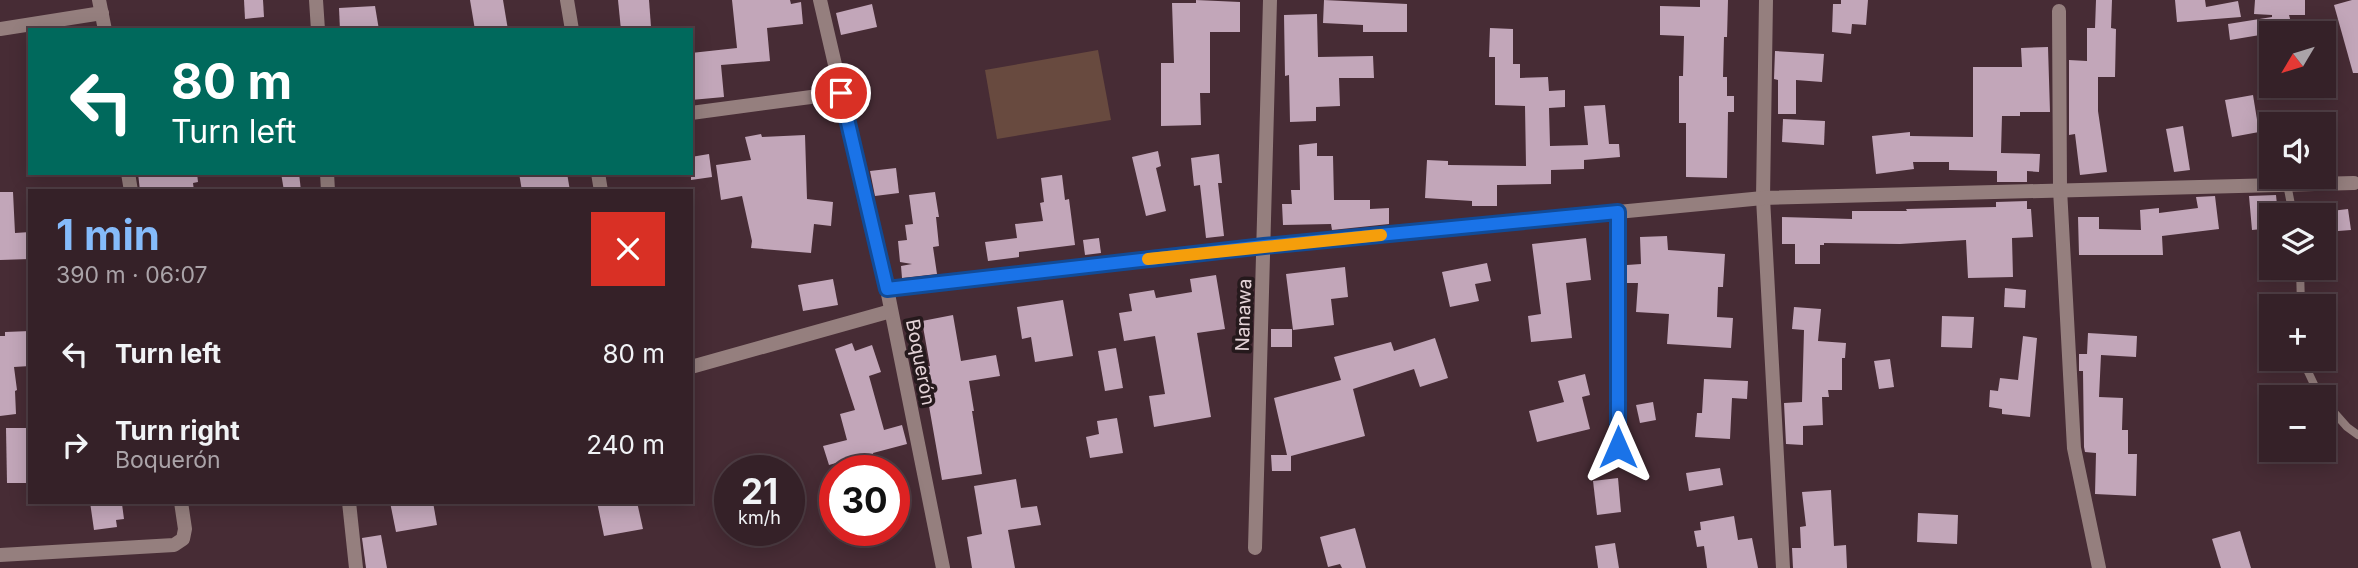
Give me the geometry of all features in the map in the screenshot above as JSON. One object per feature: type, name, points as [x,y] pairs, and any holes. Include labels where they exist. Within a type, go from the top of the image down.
[{"type":"street","points":[[316,0],[318,28]]},
{"type":"street","points":[[567,0],[572,28]]},
{"type":"street","name":"Boquerón","points":[[820,0],[887,289],[943,568]]},
{"type":"street","name":"Nanawa","points":[[1255,548],[1270,0]]},
{"type":"street","points":[[1766,0],[1763,198],[1783,568]]},
{"type":"street","points":[[0,29],[101,7],[104,28]]},
{"type":"street","points":[[2059,11],[2060,189],[2074,447],[2099,568]]},
{"type":"street","points":[[693,113],[841,93]]},
{"type":"street","points":[[2336,183],[2354,183]]},
{"type":"street","points":[[887,289],[1264,246],[1763,198],[2259,185]]},
{"type":"street","points":[[1618,212],[1618,447]]},
{"type":"street","points":[[693,366],[891,311]]},
{"type":"street","points":[[0,555],[174,545],[184,539],[181,504]]},
{"type":"street","points":[[349,504],[356,568]]},
{"type":"lane","points":[[2336,415],[2358,435]]},
{"type":"shaded area","points":[[1098,50],[1111,120],[997,139],[985,70]]},
{"type":"building","points":[[244,0],[263,0],[264,17],[245,19]]},
{"type":"building","points":[[470,0],[503,0],[508,28],[475,28]]},
{"type":"building","points":[[618,0],[649,0],[651,27],[621,28]]},
{"type":"building","points":[[732,0],[790,0],[791,4],[801,2],[803,24],[767,28],[770,61],[721,65],[724,97],[693,100],[693,53],[737,48]]},
{"type":"building","points":[[1196,0],[1240,2],[1240,32],[1210,32],[1210,93],[1200,93],[1201,125],[1161,126],[1161,63],[1174,63],[1172,3],[1196,3]]},
{"type":"building","points":[[1324,0],[1407,4],[1407,32],[1363,32],[1363,25],[1323,23]]},
{"type":"building","points":[[1700,0],[1728,0],[1723,77],[1727,77],[1727,96],[1734,96],[1734,112],[1728,112],[1727,178],[1686,177],[1686,123],[1679,123],[1679,76],[1683,76],[1684,36],[1660,35],[1660,6],[1700,7]]},
{"type":"building","points":[[1841,0],[1868,0],[1866,25],[1852,24],[1851,34],[1832,32],[1833,4],[1841,4]]},
{"type":"building","points":[[2096,0],[2112,0],[2111,28],[2116,29],[2115,77],[2098,77],[2098,111],[2107,172],[2080,175],[2075,134],[2069,135],[2069,60],[2087,61],[2087,28],[2095,28]]},
{"type":"building","points":[[2175,0],[2205,0],[2206,7],[2238,1],[2241,17],[2177,22]]},
{"type":"building","points":[[2255,0],[2305,0],[2305,15],[2289,15],[2291,21],[2259,21],[2259,35],[2230,40],[2228,24],[2272,17],[2254,14]]},
{"type":"building","points":[[2358,0],[2358,73],[2353,73],[2334,5]]},
{"type":"building","points":[[872,4],[877,27],[841,35],[836,13]]},
{"type":"building","points":[[375,6],[379,28],[340,28],[339,8]]},
{"type":"building","points":[[1317,14],[1318,57],[1373,56],[1374,78],[1339,78],[1340,106],[1316,107],[1316,121],[1290,122],[1289,75],[1285,76],[1284,15]]},
{"type":"building","points":[[1490,28],[1513,29],[1513,64],[1520,64],[1520,78],[1548,77],[1549,91],[1565,90],[1565,107],[1549,108],[1550,146],[1588,145],[1584,106],[1605,105],[1609,144],[1619,144],[1620,157],[1584,160],[1584,169],[1551,170],[1551,184],[1497,185],[1497,206],[1472,206],[1472,201],[1425,198],[1427,160],[1448,161],[1448,165],[1526,166],[1525,106],[1495,105],[1495,57],[1489,57]]},
{"type":"building","points":[[2048,47],[2050,112],[2020,112],[2020,116],[2002,116],[2001,153],[2040,154],[2039,172],[2027,171],[2027,182],[1997,182],[1997,171],[1949,170],[1949,162],[1913,162],[1914,169],[1876,174],[1872,136],[1910,132],[1910,136],[1973,137],[1973,67],[2022,67],[2021,48]]},
{"type":"building","points":[[1775,51],[1824,54],[1822,82],[1796,80],[1796,114],[1778,114],[1778,80],[1774,79]]},
{"type":"building","points":[[2253,95],[2259,132],[2232,137],[2225,100]]},
{"type":"building","points":[[1783,119],[1825,121],[1824,145],[1782,142]]},
{"type":"building","points":[[2183,126],[2190,170],[2174,172],[2166,129]]},
{"type":"building","points":[[761,134],[762,137],[805,135],[807,199],[833,202],[831,226],[814,224],[811,253],[751,248],[752,241],[742,196],[721,200],[716,165],[751,160],[745,137]]},
{"type":"building","points":[[1317,143],[1317,156],[1333,156],[1334,200],[1370,200],[1370,209],[1389,208],[1389,224],[1332,230],[1331,224],[1283,225],[1282,204],[1292,204],[1291,190],[1300,190],[1299,145]]},
{"type":"building","points":[[1158,151],[1161,166],[1156,168],[1166,211],[1146,216],[1132,157]]},
{"type":"building","points":[[709,154],[712,177],[691,180],[693,157]]},
{"type":"building","points":[[1219,154],[1222,183],[1218,183],[1224,236],[1206,238],[1200,185],[1194,186],[1191,158]]},
{"type":"building","points":[[896,168],[899,193],[875,196],[870,171]]},
{"type":"building","points":[[138,175],[197,175],[198,182],[193,183],[194,189],[140,189]]},
{"type":"building","points":[[281,175],[299,175],[301,189],[284,189]]},
{"type":"building","points":[[519,175],[567,175],[570,189],[522,189]]},
{"type":"building","points":[[1062,175],[1065,200],[1069,199],[1075,245],[1019,252],[1019,257],[988,261],[985,242],[1017,238],[1015,224],[1043,221],[1040,203],[1044,202],[1041,178]]},
{"type":"building","points":[[0,192],[13,192],[15,233],[28,232],[28,259],[0,260]]},
{"type":"building","points":[[935,192],[939,217],[936,217],[939,246],[933,247],[937,274],[902,278],[901,266],[912,264],[900,262],[898,241],[907,240],[905,225],[913,224],[909,195]]},
{"type":"building","points":[[2276,195],[2277,203],[2259,203],[2259,229],[2252,230],[2249,196]]},
{"type":"building","points":[[2215,196],[2219,229],[2162,236],[2163,255],[2079,255],[2078,217],[2099,217],[2099,229],[2141,230],[2140,210],[2159,208],[2159,213],[2198,208],[2196,197]]},
{"type":"building","points":[[2027,201],[2027,209],[2031,209],[2033,237],[2012,238],[2013,277],[1968,278],[1966,240],[1900,244],[1824,243],[1820,245],[1820,264],[1795,264],[1795,244],[1782,244],[1782,217],[1852,219],[1852,211],[1996,207],[1996,202]]},
{"type":"building","points":[[2348,209],[2351,230],[2336,231],[2336,210]]},
{"type":"building","points":[[1667,236],[1668,250],[1725,254],[1723,287],[1718,287],[1717,317],[1733,318],[1731,348],[1667,344],[1669,314],[1636,312],[1638,283],[1627,283],[1627,265],[1641,264],[1640,237]]},
{"type":"building","points":[[1099,238],[1101,253],[1085,255],[1083,240]]},
{"type":"building","points":[[1586,238],[1591,280],[1566,283],[1572,338],[1531,342],[1528,316],[1541,314],[1532,244]]},
{"type":"building","points":[[1487,263],[1491,281],[1475,284],[1479,301],[1450,307],[1442,272]]},
{"type":"building","points":[[1345,267],[1348,297],[1331,299],[1334,325],[1293,330],[1286,274]]},
{"type":"building","points":[[1216,275],[1225,329],[1197,333],[1211,417],[1154,427],[1149,396],[1165,394],[1155,336],[1124,341],[1119,313],[1132,311],[1129,294],[1154,290],[1156,298],[1192,292],[1190,279]]},
{"type":"building","points":[[833,279],[838,305],[803,311],[798,285]]},
{"type":"building","points":[[2005,288],[2026,290],[2025,308],[2004,307]]},
{"type":"building","points":[[1063,300],[1073,356],[1035,362],[1031,337],[1022,339],[1017,307]]},
{"type":"building","points":[[1794,307],[1821,309],[1818,341],[1846,343],[1845,358],[1842,358],[1842,390],[1828,390],[1829,397],[1822,397],[1823,425],[1803,426],[1803,445],[1786,444],[1784,403],[1802,402],[1804,330],[1792,329]]},
{"type":"building","points":[[953,315],[961,361],[996,355],[1000,376],[969,381],[982,474],[942,480],[926,389],[930,388],[927,366],[930,366],[922,321]]},
{"type":"building","points":[[1942,316],[1974,317],[1972,348],[1941,347]]},
{"type":"building","points":[[1271,329],[1292,329],[1292,347],[1271,347]]},
{"type":"building","points":[[28,331],[28,366],[14,367],[16,414],[0,416],[0,336],[5,336],[5,332]]},
{"type":"building","points":[[2088,333],[2137,336],[2136,357],[2101,355],[2099,397],[2123,398],[2122,430],[2128,430],[2128,454],[2137,454],[2136,496],[2095,494],[2096,453],[2085,452],[2083,371],[2079,371],[2079,354],[2087,354]]},
{"type":"building","points":[[2023,336],[2037,338],[2030,417],[2002,414],[2002,409],[1989,407],[1990,390],[1998,391],[2000,378],[2018,380]]},
{"type":"building","points":[[1435,338],[1448,378],[1420,387],[1414,369],[1353,389],[1365,436],[1291,456],[1291,471],[1272,471],[1271,455],[1287,455],[1274,398],[1341,380],[1334,357],[1391,342],[1394,351]]},
{"type":"building","points":[[852,343],[855,351],[872,345],[881,372],[869,376],[884,430],[902,425],[907,444],[873,455],[826,455],[823,446],[847,440],[840,414],[855,410],[835,349]]},
{"type":"building","points":[[1116,348],[1123,388],[1105,391],[1098,351]]},
{"type":"building","points":[[1890,359],[1894,387],[1879,389],[1874,361]]},
{"type":"building","points":[[1585,374],[1590,395],[1582,397],[1590,429],[1537,442],[1529,411],[1564,402],[1558,381]]},
{"type":"building","points":[[1704,379],[1748,381],[1747,399],[1732,398],[1730,439],[1695,437],[1697,413],[1702,413]]},
{"type":"building","points":[[1653,402],[1656,420],[1640,423],[1636,405]]},
{"type":"building","points":[[1117,418],[1123,453],[1090,458],[1086,437],[1099,434],[1097,421]]},
{"type":"building","points":[[6,428],[28,428],[28,483],[7,483]]},
{"type":"building","points":[[1720,468],[1723,485],[1689,491],[1686,473]]},
{"type":"building","points":[[1618,478],[1621,512],[1597,515],[1593,481]]},
{"type":"building","points":[[1016,479],[1021,508],[1037,506],[1041,525],[1008,530],[1015,568],[972,568],[967,537],[982,534],[974,486]]},
{"type":"building","points":[[1831,490],[1834,546],[1846,545],[1847,568],[1793,568],[1792,548],[1801,548],[1800,527],[1806,526],[1802,492]]},
{"type":"building","points":[[90,504],[122,504],[124,519],[116,520],[117,527],[94,530]]},
{"type":"building","points":[[390,504],[433,504],[437,525],[396,532]]},
{"type":"building","points":[[597,504],[637,504],[643,529],[604,536]]},
{"type":"building","points":[[1918,513],[1958,515],[1957,544],[1917,542]]},
{"type":"building","points":[[1734,516],[1738,540],[1752,538],[1758,568],[1707,568],[1704,546],[1697,547],[1694,531],[1701,530],[1700,522]]},
{"type":"building","points":[[1355,528],[1366,568],[1342,568],[1340,564],[1328,567],[1320,537]]},
{"type":"building","points":[[2240,531],[2251,568],[2221,568],[2212,539]]},
{"type":"building","points":[[381,535],[387,568],[366,568],[362,538]]},
{"type":"building","points":[[1615,543],[1619,568],[1598,568],[1595,546]]},
{"type":"slow traffic","points":[[1148,259],[1381,235]]},
{"type":"route","points":[[841,93],[887,289],[1264,246],[1618,212],[1618,447]]}]
